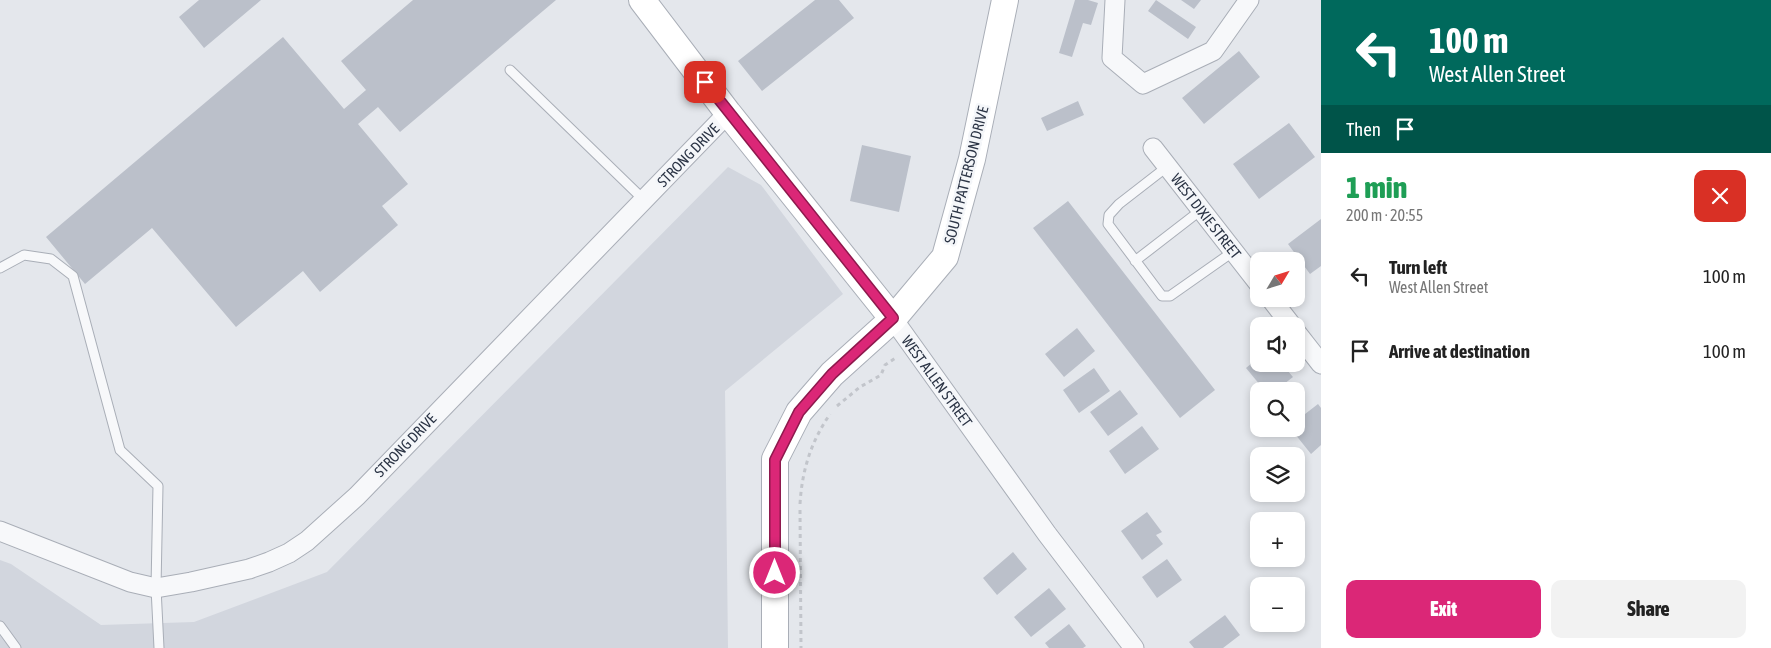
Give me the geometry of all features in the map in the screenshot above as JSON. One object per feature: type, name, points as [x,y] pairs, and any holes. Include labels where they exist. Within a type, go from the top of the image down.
[{"type":"street","name":"SOUTH PATTERSON DRIVE","points":[[775,648],[775,460],[799,412],[832,374],[893,318],[945,257],[972,159],[1005,0]]},
{"type":"street","points":[[1115,0],[1112,58],[1143,84],[1213,51],[1249,0]]},
{"type":"street","name":"WEST ALLEN STREET","points":[[646,2],[728,113],[893,318],[1047,534],[1134,648]]},
{"type":"street","name":"STRONG DRIVE","points":[[0,531],[130,582],[156,588],[249,569],[282,556],[307,541],[356,496],[728,113]]},
{"type":"street","name":"WEST DIXIE STREET","points":[[1153,148],[1250,272]]},
{"type":"street","points":[[1305,344],[1321,364]]},
{"type":"lane","points":[[510,70],[644,200]]},
{"type":"lane","points":[[1168,166],[1119,204],[1109,215],[1108,224],[1162,296],[1170,296],[1234,251]]},
{"type":"lane","points":[[1135,261],[1201,210]]},
{"type":"lane","points":[[0,268],[24,255],[51,259],[73,276],[120,450],[158,486],[156,588],[159,648]]},
{"type":"lane","points":[[0,626],[16,648]]},
{"type":"path","points":[[801,648],[800,502],[805,467],[817,433],[834,408],[860,387],[881,375],[885,365],[912,346]]},
{"type":"shaded area","points":[[728,167],[761,185],[843,294],[725,391],[728,648],[0,648],[0,560],[11,564],[101,625],[194,622],[327,572]]},
{"type":"building","points":[[199,0],[261,0],[204,48],[179,17]]},
{"type":"building","points":[[413,0],[556,0],[400,132],[378,107],[358,124],[408,184],[382,206],[398,225],[320,292],[303,271],[236,327],[152,228],[85,284],[46,237],[283,37],[344,109],[366,90],[341,61]]},
{"type":"building","points":[[815,0],[839,0],[854,18],[762,91],[738,61]]},
{"type":"building","points":[[1075,0],[1088,0],[1098,3],[1091,25],[1083,23],[1072,57],[1059,53]]},
{"type":"building","points":[[1156,0],[1196,27],[1188,39],[1148,11]]},
{"type":"building","points":[[1181,0],[1201,0],[1194,9]]},
{"type":"building","points":[[1239,51],[1260,77],[1204,124],[1182,98]]},
{"type":"building","points":[[1078,101],[1084,115],[1047,131],[1041,118]]},
{"type":"building","points":[[1289,123],[1315,157],[1259,199],[1233,164]]},
{"type":"building","points":[[862,145],[911,156],[899,212],[850,201]]},
{"type":"building","points":[[1068,201],[1215,390],[1180,418],[1033,228]]},
{"type":"building","points":[[1321,219],[1321,266],[1310,274],[1305,267],[1305,252],[1294,252],[1288,244]]},
{"type":"building","points":[[1077,328],[1095,351],[1064,377],[1045,354]]},
{"type":"building","points":[[1250,365],[1250,372],[1289,372],[1293,377],[1287,382],[1258,382],[1246,368]]},
{"type":"building","points":[[1094,368],[1110,391],[1079,413],[1063,390]]},
{"type":"building","points":[[1120,390],[1138,414],[1108,436],[1090,412]]},
{"type":"building","points":[[1318,404],[1321,408],[1321,445],[1311,454],[1297,437],[1305,437],[1305,414]]},
{"type":"building","points":[[1142,426],[1159,449],[1125,474],[1109,451]]},
{"type":"building","points":[[1147,512],[1162,532],[1156,535],[1163,544],[1142,560],[1121,531]]},
{"type":"building","points":[[1013,552],[1027,569],[997,595],[983,578]]},
{"type":"building","points":[[1167,559],[1182,580],[1157,598],[1142,577]]},
{"type":"building","points":[[1049,588],[1066,609],[1031,637],[1014,617]]},
{"type":"building","points":[[1225,615],[1240,635],[1223,648],[1194,648],[1189,642]]},
{"type":"building","points":[[1069,624],[1086,646],[1083,648],[1049,648],[1045,643]]},
{"type":"route","points":[[705,82],[893,318],[832,374],[799,412],[775,460],[775,573]]}]
